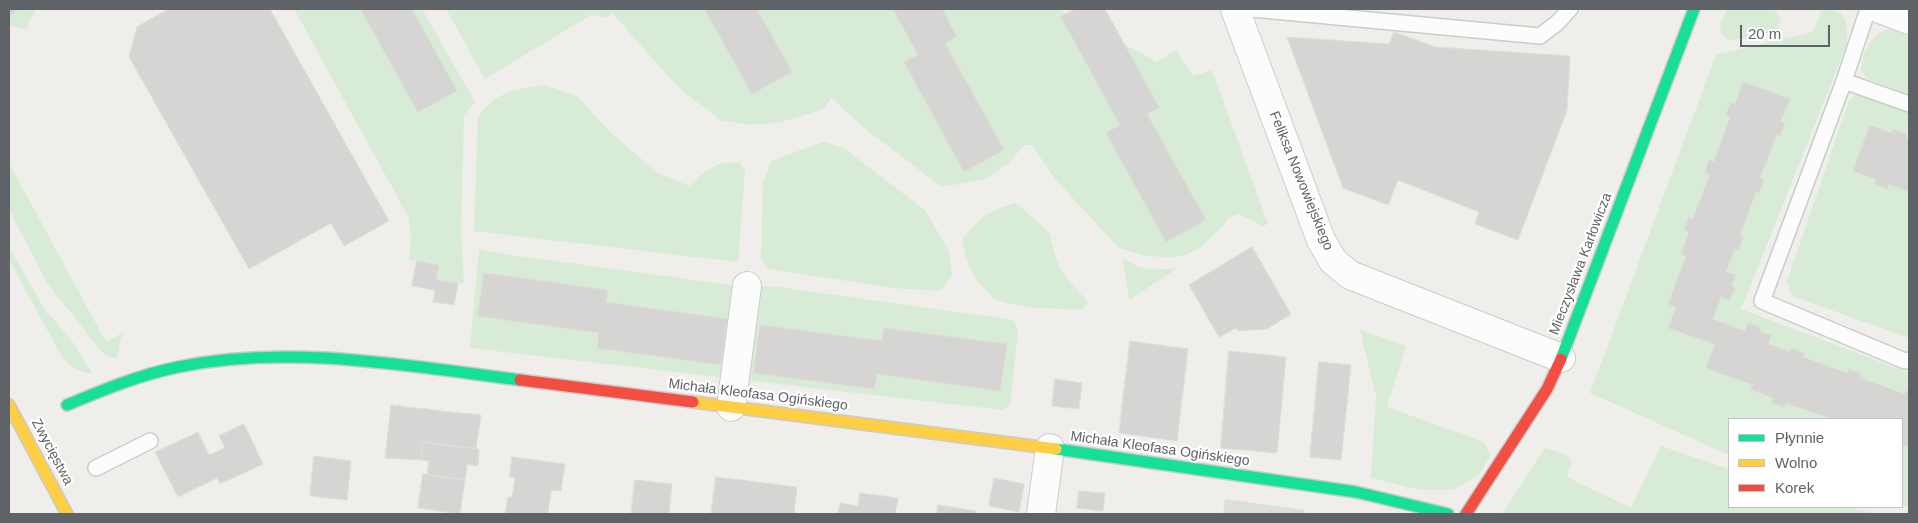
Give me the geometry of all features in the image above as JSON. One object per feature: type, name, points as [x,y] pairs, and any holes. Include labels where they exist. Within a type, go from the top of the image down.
[{"type":"street","name":"Feliksa Nowowiejskiego","points":[[1235,9],[1321,240],[1333,261],[1350,276],[1561,358]]},
{"type":"street","name":"Mieczysława Karłowicza","points":[[1466,514],[1547,389],[1561,358],[1694,9]]},
{"type":"street","points":[[1880,9],[1909,20]]},
{"type":"street","points":[[731,407],[747,286]]},
{"type":"street","name":"Michała Kleofasa Ogińskiego","points":[[67,405],[118,384],[193,364],[288,356],[380,362],[1050,448],[1356,492],[1448,514]]},
{"type":"street","name":"Zwycięstwa","points":[[9,405],[67,514]]},
{"type":"street","points":[[1041,514],[1050,448]]},
{"type":"lane","points":[[1252,9],[1540,36],[1557,24],[1570,9]]},
{"type":"lane","points":[[1868,9],[1844,81],[1762,301],[1905,361],[1909,360]]},
{"type":"lane","points":[[1844,81],[1909,104]]},
{"type":"lane","points":[[96,468],[150,441]]},
{"type":"shaded area","points":[[1225,499],[1304,510],[1305,514],[1223,514]]},
{"type":"green space","points":[[21,9],[36,9],[26,29],[9,25],[9,15]]},
{"type":"green space","points":[[294,9],[422,9],[475,102],[464,115],[461,230],[464,284],[436,280],[438,265],[409,260],[411,238],[409,218]]},
{"type":"green space","points":[[446,9],[1058,9],[1157,62],[1176,50],[1193,76],[1212,70],[1268,224],[1263,226],[1238,214],[1228,218],[1222,227],[1200,248],[1185,255],[1170,257],[1145,256],[1119,248],[1056,180],[1032,145],[1024,145],[1010,162],[985,179],[942,187],[868,131],[831,98],[824,109],[782,122],[750,125],[720,120],[677,86],[613,14],[607,17],[591,15],[485,79]]},
{"type":"green space","points":[[1727,9],[1772,9],[1781,21],[1777,29],[1764,34],[1729,41],[1722,33],[1720,26]]},
{"type":"green space","points":[[1822,9],[1837,11],[1845,18],[1847,44],[1741,309],[1909,373],[1909,507],[1903,505],[1903,418],[1728,418],[1728,455],[1590,393],[1716,55],[1813,32]]},
{"type":"green space","points":[[1890,29],[1909,36],[1909,94],[1868,79],[1861,70],[1869,44],[1883,31]]},
{"type":"green space","points":[[545,85],[577,96],[610,132],[658,173],[689,186],[712,167],[731,162],[740,163],[745,170],[738,262],[474,231],[478,117],[485,108],[500,96],[515,90]]},
{"type":"green space","points":[[1855,95],[1867,97],[1909,112],[1909,338],[1792,296],[1787,281],[1849,101]]},
{"type":"green space","points":[[823,142],[842,147],[925,210],[949,251],[952,275],[940,291],[893,288],[769,269],[761,260],[763,184],[771,161]]},
{"type":"green space","points":[[9,163],[106,342],[122,333],[117,358],[110,357],[102,352],[47,283],[9,209]]},
{"type":"green space","points":[[1016,203],[1049,232],[1057,262],[1067,279],[1088,302],[1083,309],[1038,308],[1003,302],[992,297],[973,274],[967,262],[962,240],[973,226],[985,216],[999,208]]},
{"type":"green space","points":[[9,247],[44,308],[75,345],[92,373],[68,364],[62,357],[9,260]]},
{"type":"green space","points":[[479,249],[489,252],[731,285],[778,287],[1014,320],[1018,333],[1010,406],[1002,410],[470,348]]},
{"type":"green space","points":[[1123,259],[1137,266],[1149,269],[1178,268],[1129,300]]},
{"type":"green space","points":[[1360,330],[1406,346],[1387,407],[1484,442],[1491,455],[1479,475],[1453,490],[1419,490],[1371,478],[1376,396]]},
{"type":"green space","points":[[1661,446],[1728,469],[1728,508],[1849,508],[1879,514],[1502,514],[1545,448],[1565,454],[1572,461],[1567,477],[1631,508]]},
{"type":"building","points":[[9,9],[20,9],[9,16]]},
{"type":"building","points":[[169,9],[270,9],[389,221],[344,246],[331,223],[249,269],[129,57],[137,27]]},
{"type":"building","points":[[361,9],[412,9],[457,91],[418,112]]},
{"type":"building","points":[[705,9],[757,9],[792,72],[752,94]]},
{"type":"building","points":[[893,9],[942,9],[957,37],[945,43],[1004,150],[964,172],[904,62],[918,55]]},
{"type":"building","points":[[1075,9],[1105,9],[1159,107],[1147,114],[1206,220],[1166,242],[1106,133],[1120,125],[1061,17]]},
{"type":"building","points":[[1394,32],[1435,47],[1570,56],[1567,110],[1518,240],[1475,224],[1479,212],[1398,180],[1388,205],[1343,188],[1287,37],[1389,44]]},
{"type":"building","points":[[1743,82],[1790,99],[1781,121],[1785,123],[1780,136],[1777,134],[1760,178],[1764,180],[1759,193],[1756,192],[1740,235],[1743,237],[1739,250],[1735,249],[1726,272],[1736,275],[1731,286],[1735,287],[1730,300],[1721,297],[1713,319],[1745,331],[1748,323],[1761,327],[1760,331],[1771,335],[1768,344],[1790,352],[1791,348],[1804,353],[1803,357],[1847,373],[1849,369],[1862,374],[1860,378],[1905,394],[1906,390],[1909,391],[1909,447],[1903,445],[1903,418],[1829,418],[1786,403],[1785,407],[1772,403],[1774,398],[1751,390],[1753,385],[1706,368],[1715,344],[1668,328],[1676,307],[1668,304],[1686,256],[1681,254],[1689,232],[1684,230],[1689,217],[1693,219],[1710,174],[1705,173],[1709,160],[1714,162],[1730,117],[1726,115],[1730,103],[1735,104]]},
{"type":"building","points":[[1870,125],[1892,133],[1893,129],[1907,134],[1906,138],[1909,139],[1909,192],[1889,184],[1887,189],[1874,184],[1876,179],[1853,171]]},
{"type":"building","points":[[1252,247],[1291,314],[1267,329],[1238,331],[1236,328],[1219,337],[1189,285]]},
{"type":"building","points":[[417,261],[439,265],[436,280],[458,283],[454,305],[433,302],[435,290],[412,286]]},
{"type":"building","points":[[484,273],[608,290],[606,302],[727,319],[721,365],[597,348],[599,333],[478,316]]},
{"type":"building","points":[[760,325],[882,341],[884,328],[1007,344],[1000,391],[877,374],[874,389],[754,373]]},
{"type":"building","points":[[1130,341],[1188,349],[1177,441],[1119,433]]},
{"type":"building","points":[[1229,351],[1286,357],[1277,453],[1221,448]]},
{"type":"building","points":[[1319,362],[1351,365],[1341,460],[1310,457]]},
{"type":"building","points":[[1055,379],[1082,383],[1079,409],[1052,406]]},
{"type":"building","points":[[399,404],[400,406],[412,408],[414,406],[413,408],[427,408],[439,411],[441,409],[440,411],[481,415],[476,449],[423,442],[421,460],[385,458],[391,405],[399,406]]},
{"type":"building","points":[[244,424],[263,464],[220,484],[217,478],[178,497],[155,452],[198,432],[209,455],[225,448],[219,436]]},
{"type":"building","points":[[423,442],[479,449],[478,466],[467,464],[465,480],[427,475],[429,461],[421,460]]},
{"type":"building","points":[[314,456],[351,461],[347,500],[310,496]]},
{"type":"building","points":[[512,457],[565,464],[561,491],[551,490],[548,514],[505,514],[508,497],[512,497],[515,477],[510,477]]},
{"type":"building","points":[[423,474],[465,480],[460,514],[418,508]]},
{"type":"building","points":[[716,477],[797,487],[794,514],[711,514]]},
{"type":"building","points":[[994,478],[1024,484],[1019,512],[989,506]]},
{"type":"building","points":[[635,480],[672,484],[669,514],[631,514]]},
{"type":"building","points":[[1079,491],[1105,493],[1103,511],[1077,508]]},
{"type":"building","points":[[860,493],[898,498],[895,514],[838,514],[840,503],[858,506]]},
{"type":"building","points":[[938,505],[976,511],[976,514],[937,514]]},
{"type":"traffic: fast","points":[[1561,359],[1694,9]]},
{"type":"traffic: fast","points":[[67,405],[121,383],[164,370],[220,360],[263,357],[349,360],[520,380]]},
{"type":"traffic: fast","points":[[1056,449],[1356,492],[1448,514]]},
{"type":"traffic: slow","points":[[693,402],[1056,449]]},
{"type":"traffic: slow","points":[[9,405],[67,514]]},
{"type":"traffic: jam","points":[[1466,514],[1547,389],[1561,359]]},
{"type":"traffic: jam","points":[[520,380],[693,402]]}]
